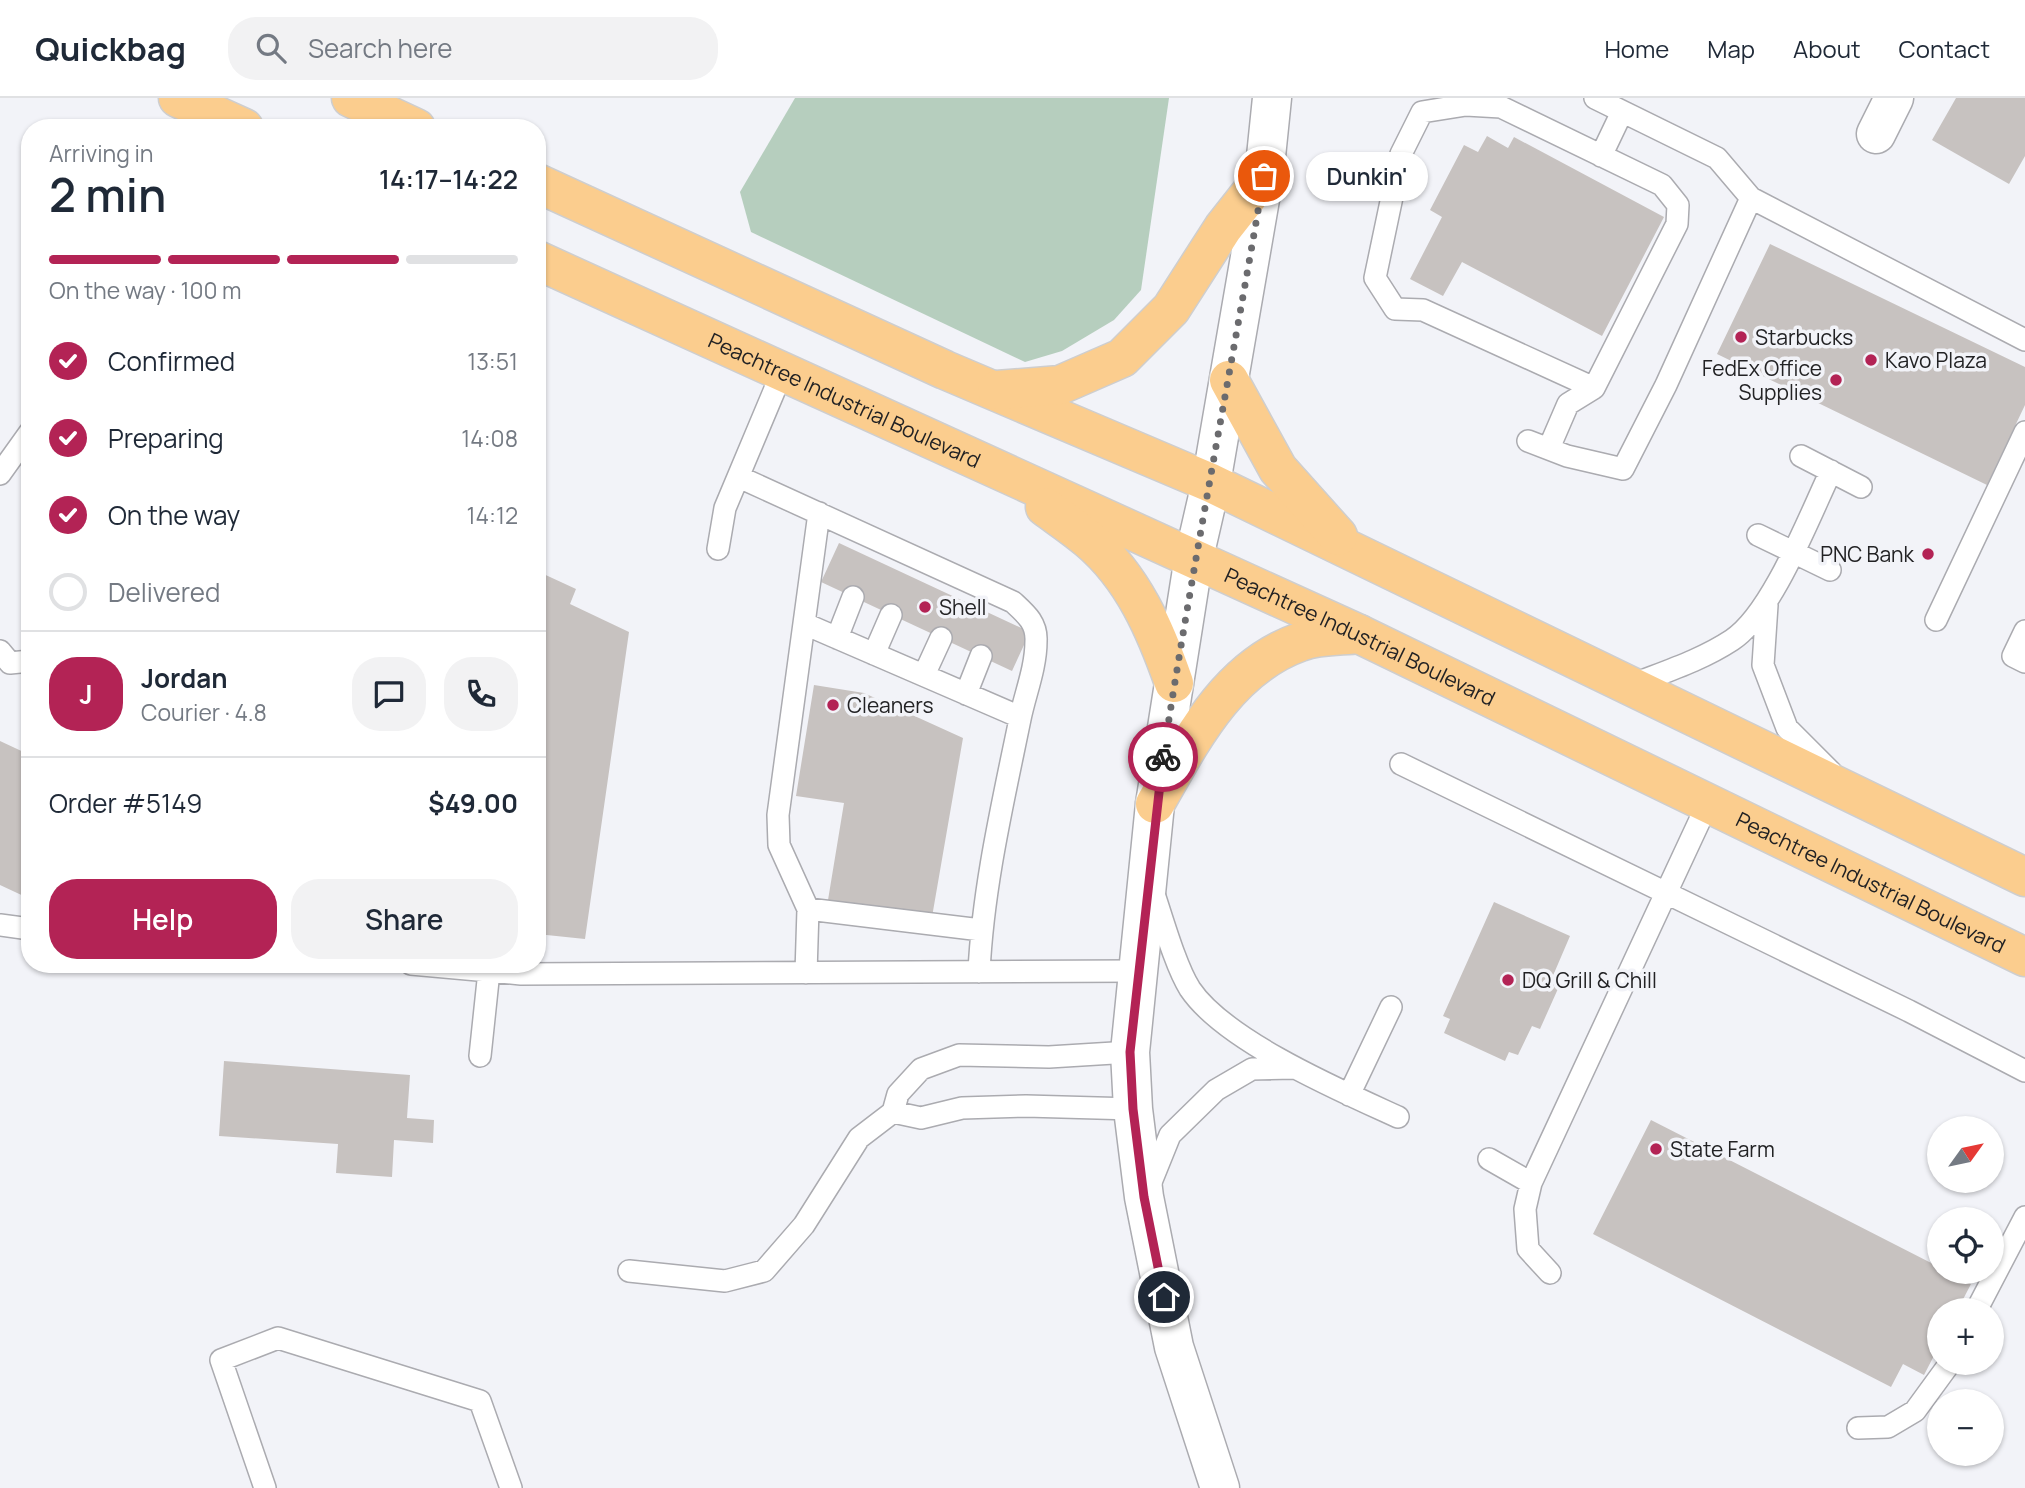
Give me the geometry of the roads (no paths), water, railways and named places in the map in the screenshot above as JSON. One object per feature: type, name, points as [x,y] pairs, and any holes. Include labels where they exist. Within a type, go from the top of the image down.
[{"type":"highway","points":[[178,98],[224,119]]},
{"type":"highway","points":[[351,98],[396,119]]},
{"type":"highway","points":[[993,390],[1060,384],[1122,358],[1171,309],[1223,228],[1264,176]]},
{"type":"highway","points":[[546,187],[993,390],[1211,483],[2025,877]]},
{"type":"highway","name":"Peachtree Industrial Boulevard","points":[[546,264],[995,466],[1359,634],[2025,957]]},
{"type":"highway","points":[[1229,380],[1279,469],[1334,533],[1374,562]]},
{"type":"highway","points":[[995,466],[1004,477],[1090,540],[1124,578],[1157,634],[1174,683]]},
{"type":"highway","points":[[1155,804],[1193,736],[1241,675],[1301,641],[1359,634]]},
{"type":"street","points":[[1220,1488],[1174,1347],[1144,1197],[1133,1109],[1130,1052],[1155,804],[1194,557],[1211,483],[1264,176],[1272,98]]},
{"type":"street","points":[[1875,134],[1894,98]]},
{"type":"lane","points":[[1595,98],[1717,159],[1751,198],[2025,340]]},
{"type":"lane","points":[[1549,448],[1568,404],[1594,388],[1677,224],[1678,205],[1662,185],[1501,107],[1466,105],[1422,112],[1401,154],[1375,278],[1395,309],[1423,310],[1594,388]]},
{"type":"lane","points":[[1601,156],[1622,112]]},
{"type":"lane","points":[[1528,441],[1623,469],[1666,385],[1751,198]]},
{"type":"lane","points":[[718,549],[725,508],[783,370]]},
{"type":"lane","points":[[1936,620],[2025,432]]},
{"type":"lane","points":[[0,474],[21,445]]},
{"type":"lane","points":[[1801,456],[1861,487]]},
{"type":"lane","points":[[1831,471],[1767,605],[1763,665],[1787,728],[1854,794]]},
{"type":"lane","points":[[738,477],[818,513],[873,549],[1032,620],[1037,639],[981,930],[979,972]]},
{"type":"lane","points":[[806,973],[808,909],[779,845],[778,815],[818,513]]},
{"type":"lane","points":[[1758,535],[1830,570]]},
{"type":"lane","points":[[837,638],[853,597]]},
{"type":"lane","points":[[1629,686],[1697,660],[1734,639],[1767,605]]},
{"type":"lane","points":[[874,654],[891,615]]},
{"type":"lane","points":[[805,624],[1020,717]]},
{"type":"lane","points":[[2025,631],[2013,656],[2025,662]]},
{"type":"lane","points":[[924,675],[941,638]]},
{"type":"lane","points":[[0,651],[10,663],[21,662]]},
{"type":"lane","points":[[966,694],[981,656]]},
{"type":"lane","points":[[1401,764],[2025,1071]]},
{"type":"lane","points":[[1550,1273],[1528,1249],[1525,1209],[1531,1183],[1668,894],[1707,805]]},
{"type":"lane","points":[[1147,876],[1190,989],[1223,1023],[1294,1069],[1398,1118]]},
{"type":"lane","points":[[808,909],[981,930]]},
{"type":"lane","points":[[0,925],[21,928]]},
{"type":"lane","points":[[546,971],[1137,971]]},
{"type":"lane","points":[[480,1056],[489,973]]},
{"type":"lane","points":[[1349,1095],[1391,1007]]},
{"type":"lane","points":[[629,1271],[725,1281],[764,1271],[804,1225],[859,1138],[893,1112],[898,1094],[921,1069],[959,1055],[1049,1057],[1130,1052]]},
{"type":"lane","points":[[1144,1197],[1170,1135],[1216,1090],[1252,1069],[1294,1069]]},
{"type":"lane","points":[[893,1112],[921,1118],[962,1108],[1026,1105],[1133,1109]]},
{"type":"lane","points":[[1489,1159],[1531,1183]]},
{"type":"lane","points":[[1983,1298],[2025,1217]]},
{"type":"lane","points":[[265,1488],[221,1360],[278,1338],[480,1401],[512,1488]]},
{"type":"lane","points":[[1858,1428],[1888,1427],[1915,1411],[1941,1375]]},
{"type":"place","name":"Dunkin'","points":[[1264,176]]},
{"type":"place","name":"Starbucks","points":[[1741,337]]},
{"type":"place","name":"Kavo Plaza","points":[[1871,360]]},
{"type":"place","name":"FedEx Office Supplies","points":[[1836,380]]},
{"type":"place","name":"PNC Bank","points":[[1928,554]]},
{"type":"place","name":"Shell","points":[[925,607]]},
{"type":"place","name":"Cleaners","points":[[833,705]]},
{"type":"place","name":"DQ Grill & Chill","points":[[1508,980]]},
{"type":"place","name":"State Farm","points":[[1656,1149]]}]
